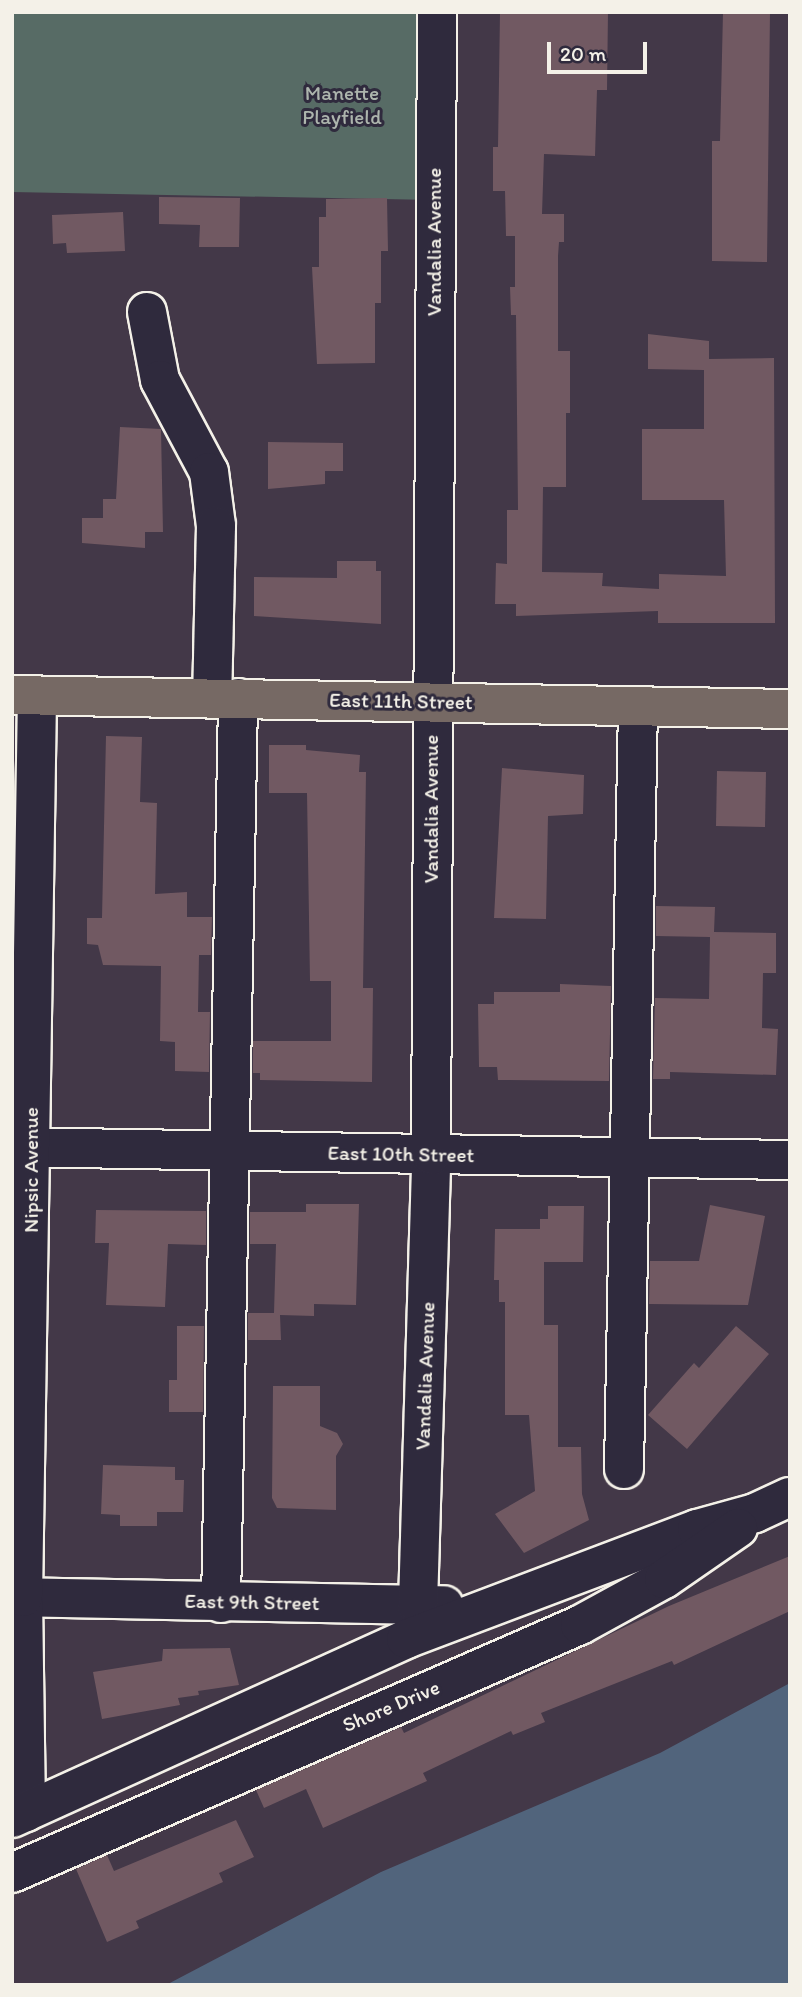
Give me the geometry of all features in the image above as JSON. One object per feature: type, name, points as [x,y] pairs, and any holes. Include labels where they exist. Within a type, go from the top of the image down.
[{"type":"main road","name":"East 11th Street","points":[[25,695],[790,709]]},
{"type":"street","name":"Vandalia Avenue","points":[[418,1605],[430,1155],[437,12]]},
{"type":"street","points":[[147,312],[160,380],[209,472],[216,526],[225,698],[231,1149],[221,1602]]},
{"type":"street","name":"Nipsic Avenue","points":[[19,1815],[18,1597],[25,695]]},
{"type":"street","points":[[624,1469],[638,706]]},
{"type":"street","name":"East 10th Street","points":[[22,1147],[790,1160]]},
{"type":"street","name":"Shore Drive","points":[[19,1815],[394,1645],[492,1605],[697,1529],[755,1513],[790,1497]]},
{"type":"street","name":"Shore Drive","points":[[12,1872],[580,1625],[664,1579],[755,1513]]},
{"type":"street","name":"East 9th Street","points":[[18,1597],[492,1605]]},
{"type":"green space","name":"Manette Playfield","points":[[12,12],[437,12],[434,200],[12,192]]},
{"type":"water","points":[[790,1683],[790,1985],[166,1985],[381,1872],[660,1753]]},
{"type":"building","points":[[500,12],[608,12],[607,90],[597,90],[595,156],[544,154],[542,214],[564,214],[564,242],[559,242],[558,256],[558,351],[570,351],[570,413],[566,413],[566,487],[543,487],[542,572],[603,573],[602,586],[659,589],[659,574],[726,576],[724,500],[642,500],[642,429],[704,429],[704,370],[648,369],[648,334],[709,341],[709,359],[774,358],[775,623],[658,623],[658,611],[516,616],[516,604],[495,604],[496,563],[507,564],[507,510],[518,510],[516,315],[511,315],[510,287],[515,287],[515,236],[506,236],[505,191],[493,191],[493,147],[498,147]]},
{"type":"building","points":[[723,12],[770,12],[767,262],[712,261],[712,141],[720,141]]},
{"type":"building","points":[[159,197],[240,198],[239,247],[199,247],[200,225],[159,224]]},
{"type":"building","points":[[387,198],[388,251],[381,251],[381,303],[375,303],[375,363],[317,364],[312,267],[319,267],[319,217],[326,217],[326,199]]},
{"type":"building","points":[[123,212],[125,251],[67,253],[66,243],[53,244],[52,215]]},
{"type":"building","points":[[120,427],[161,429],[163,532],[145,532],[145,548],[82,543],[82,518],[103,518],[103,499],[116,499]]},
{"type":"building","points":[[268,442],[343,443],[343,471],[325,471],[325,484],[268,489]]},
{"type":"building","points":[[337,561],[376,561],[376,571],[381,571],[381,624],[254,616],[254,577],[337,578]]},
{"type":"building","points":[[106,736],[142,737],[140,802],[157,803],[155,894],[187,892],[187,917],[212,917],[211,955],[199,955],[198,1012],[210,1012],[209,1072],[175,1071],[175,1042],[160,1041],[161,966],[103,965],[98,945],[87,944],[87,918],[102,918]]},
{"type":"building","points":[[269,745],[306,745],[306,750],[360,755],[359,772],[366,772],[363,988],[373,988],[372,1082],[260,1080],[260,1073],[253,1073],[253,1041],[331,1041],[331,981],[310,981],[307,793],[269,793]]},
{"type":"building","points":[[502,768],[584,775],[583,814],[548,816],[546,919],[494,918]]},
{"type":"building","points":[[717,771],[766,772],[765,827],[716,826]]},
{"type":"building","points":[[656,906],[715,907],[714,932],[776,933],[776,973],[763,973],[762,1028],[778,1029],[776,1075],[670,1072],[670,1079],[653,1079],[655,998],[709,999],[710,937],[656,936]]},
{"type":"building","points":[[560,984],[611,986],[609,1081],[498,1080],[497,1067],[479,1067],[478,1004],[494,1004],[494,992],[560,992]]},
{"type":"building","points":[[306,1204],[359,1204],[356,1305],[314,1304],[314,1316],[280,1315],[281,1340],[248,1340],[248,1313],[274,1313],[276,1244],[250,1244],[250,1212],[306,1212]]},
{"type":"building","points":[[710,1205],[765,1216],[748,1305],[649,1304],[650,1261],[699,1261]]},
{"type":"building","points":[[548,1206],[584,1206],[583,1262],[544,1262],[544,1325],[558,1325],[558,1447],[581,1447],[582,1494],[589,1520],[524,1553],[495,1514],[535,1491],[529,1415],[505,1415],[505,1302],[499,1302],[499,1280],[494,1280],[495,1229],[540,1229],[540,1219],[548,1219]]},
{"type":"building","points":[[96,1210],[206,1211],[206,1245],[168,1244],[165,1307],[106,1305],[109,1243],[95,1243]]},
{"type":"building","points":[[177,1326],[204,1326],[203,1412],[169,1412],[169,1380],[177,1380]]},
{"type":"building","points":[[736,1326],[769,1354],[687,1449],[648,1415],[694,1363],[699,1368]]},
{"type":"building","points":[[273,1386],[320,1386],[320,1426],[337,1433],[343,1444],[336,1456],[336,1510],[277,1508],[272,1498]]},
{"type":"building","points":[[103,1465],[175,1467],[175,1480],[184,1480],[183,1512],[157,1512],[157,1526],[120,1526],[120,1515],[101,1514]]},
{"type":"building","points":[[790,1556],[790,1611],[674,1665],[672,1661],[541,1713],[545,1722],[513,1735],[511,1731],[423,1773],[427,1781],[323,1828],[306,1789],[264,1808],[256,1790],[401,1727],[404,1733],[669,1606]]},
{"type":"building","points":[[230,1648],[239,1685],[198,1691],[199,1695],[178,1698],[180,1705],[102,1719],[93,1672],[162,1661],[163,1649]]},
{"type":"building","points":[[236,1820],[254,1857],[219,1873],[223,1882],[136,1921],[139,1928],[107,1942],[76,1869],[107,1855],[114,1871]]}]
